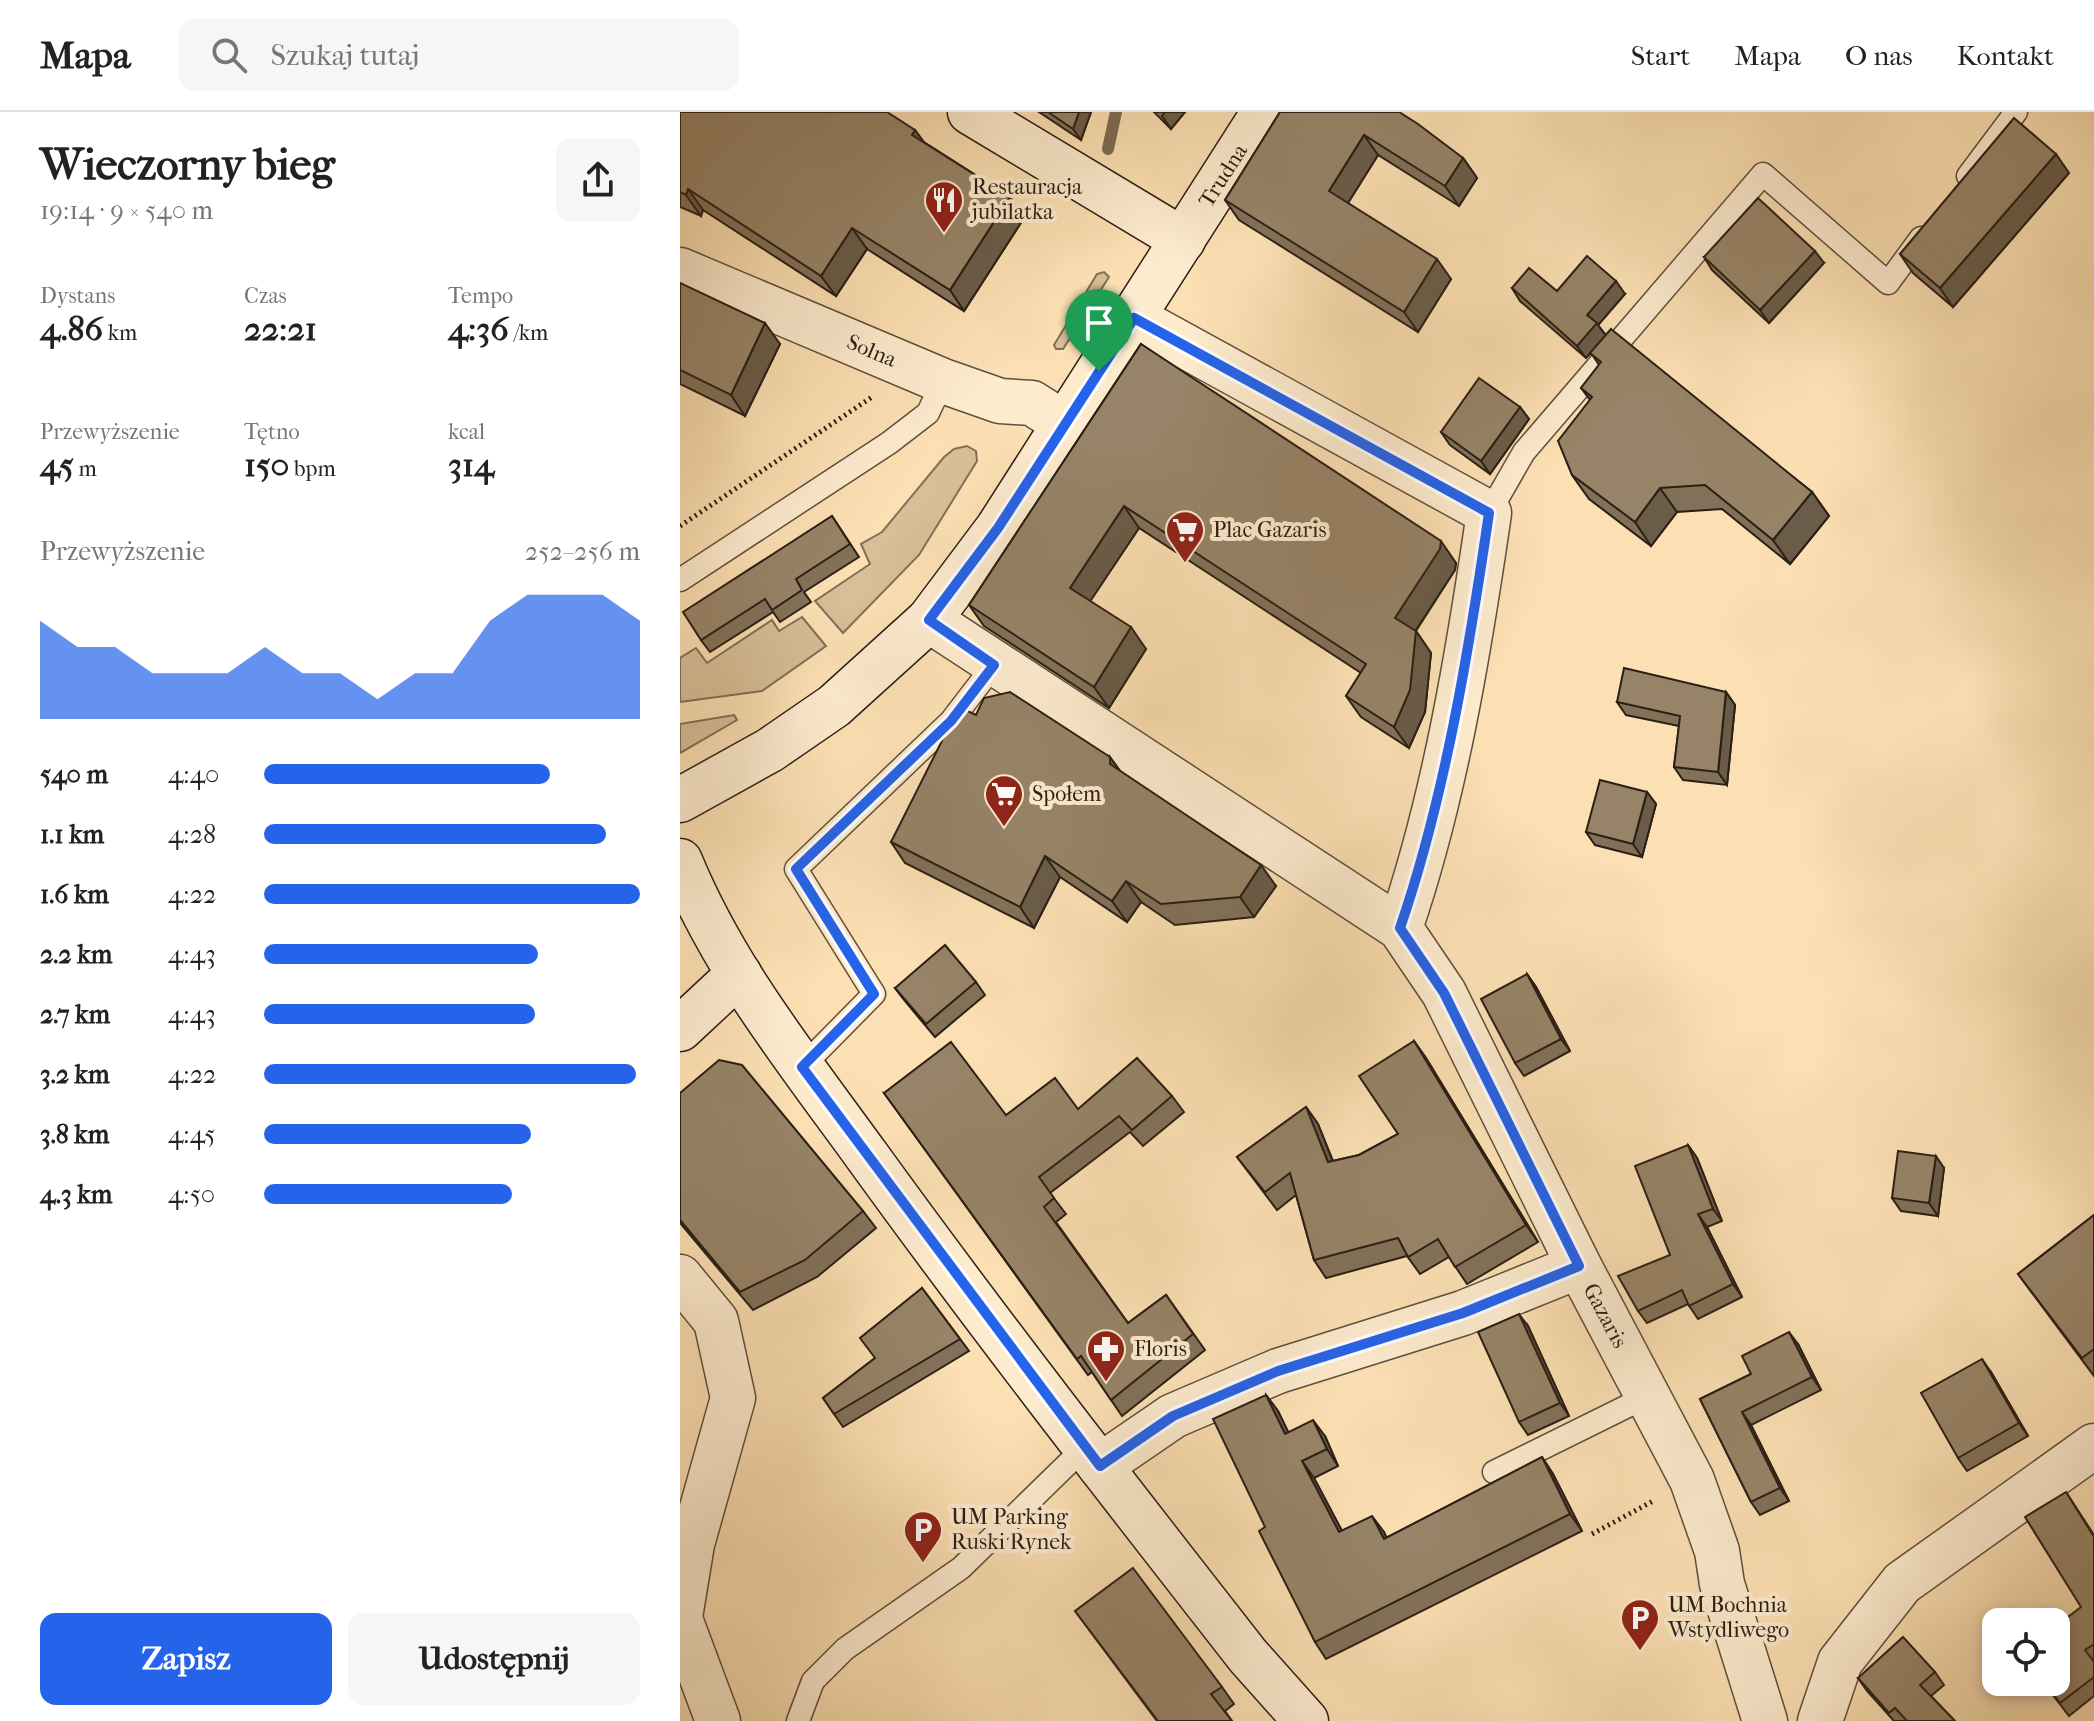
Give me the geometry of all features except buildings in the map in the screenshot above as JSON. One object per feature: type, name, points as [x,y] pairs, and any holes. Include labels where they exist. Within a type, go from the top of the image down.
[{"type":"street","points":[[970,112],[1183,240]]},
{"type":"street","name":"Trudna","points":[[680,800],[770,750],[834,706],[929,620],[998,528],[1264,112]]},
{"type":"street","name":"Solna","points":[[680,270],[943,381],[1000,401],[1032,403],[1065,424]]},
{"type":"street","points":[[929,620],[1400,928],[1418,876],[1462,673],[1489,513],[1134,318]]},
{"type":"street","points":[[680,861],[696,901],[739,974],[802,1067],[1092,1457],[1248,1656],[1306,1721]]},
{"type":"street","name":"Gazaris","points":[[1400,928],[1444,993],[1579,1266],[1650,1395],[1692,1480],[1717,1551],[1722,1584],[1765,1721]]},
{"type":"street","points":[[680,1029],[739,974]]},
{"type":"street","points":[[1092,1457],[1173,1416],[1278,1371],[1463,1313],[1579,1266]]},
{"type":"street","points":[[680,1277],[716,1321],[733,1398],[692,1544],[680,1618],[718,1721]]},
{"type":"street","points":[[1820,1721],[1840,1662],[1902,1583],[2094,1446]]},
{"type":"lane","points":[[1952,198],[2016,112]]},
{"type":"lane","points":[[1489,513],[1524,452],[1763,174],[1888,283],[1934,222]]},
{"type":"lane","points":[[680,580],[889,443],[928,413],[943,381]]},
{"type":"lane","points":[[802,1067],[874,994],[796,869],[951,721],[994,665]]},
{"type":"lane","points":[[1494,1472],[1650,1395]]},
{"type":"lane","points":[[798,1721],[813,1681],[845,1649],[961,1568],[1092,1457]]},
{"type":"path","points":[[680,526],[878,392]]},
{"type":"path","points":[[1592,1534],[1692,1480]]},
{"type":"shaded area","points":[[1104,272],[1109,277],[1063,349],[1056,349],[1054,345],[1097,274]]},
{"type":"shaded area","points":[[967,446],[976,451],[977,461],[919,555],[843,633],[815,601],[870,564],[861,544],[882,532],[944,457],[954,449]]},
{"type":"shaded area","points":[[802,617],[826,646],[762,691],[680,702],[680,658],[696,648],[707,663],[772,620],[779,631]]},
{"type":"shaded area","points":[[734,715],[737,720],[680,753],[680,724]]},
{"type":"waterway","points":[[1108,149],[1116,112]]},
{"type":"place","name":"Restauracja jubilatka","points":[[944,234]]},
{"type":"place","name":"Plac Gazaris","points":[[1185,564]]},
{"type":"place","name":"Społem","points":[[1004,828]]},
{"type":"place","name":"Floris","points":[[1106,1383]]},
{"type":"place","name":"UM Parking Ruski Rynek","points":[[923,1564]]},
{"type":"place","name":"UM Bochnia Wstydliwego","points":[[1640,1652]]},
{"type":"route","points":[[1134,318],[1489,513],[1472,626],[1418,876],[1400,928],[1444,993],[1579,1266],[1463,1313],[1278,1371],[1173,1416],[1100,1466],[918,1227],[802,1067],[874,994],[796,869],[951,721],[994,665],[929,620],[998,528],[1099,371],[1134,318]]}]
